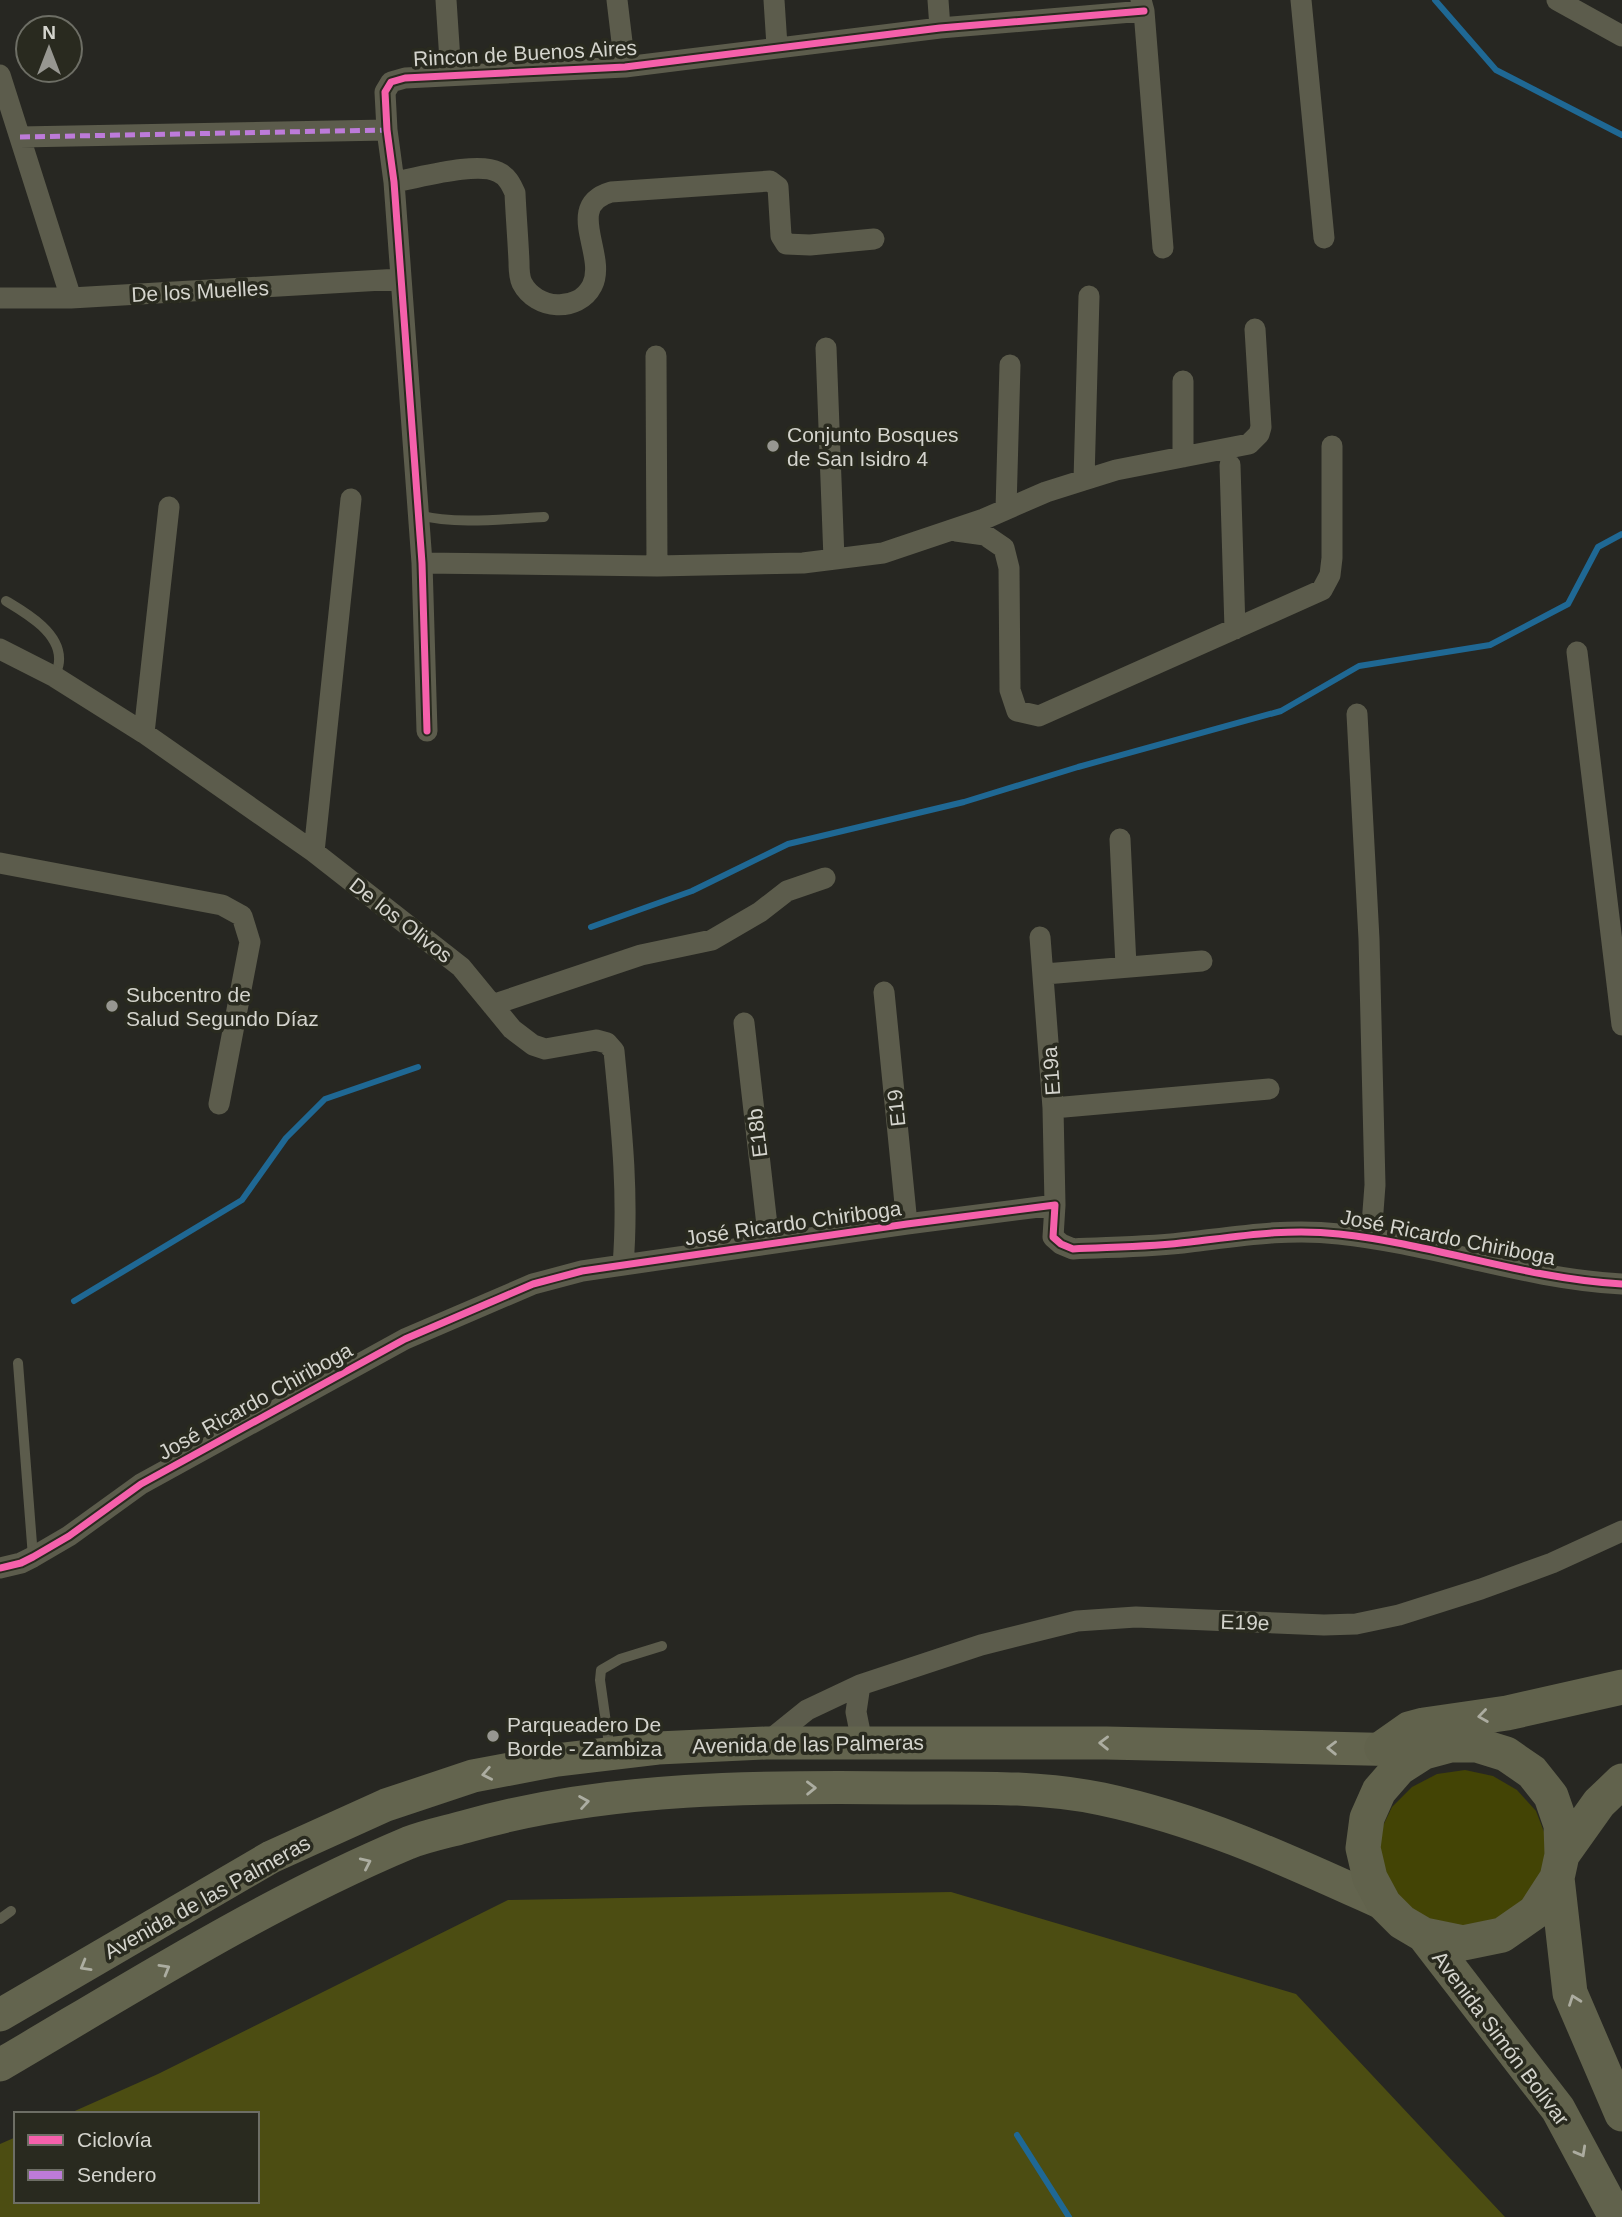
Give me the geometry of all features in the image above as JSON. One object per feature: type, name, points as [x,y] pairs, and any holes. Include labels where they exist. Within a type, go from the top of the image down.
[{"type":"highway","points":[[1382,1748],[1409,1730],[1424,1725],[1507,1713],[1622,1687]]},
{"type":"highway","points":[[1622,1706],[1477,1745],[1450,1745],[1424,1752],[1399,1768],[1379,1791],[1367,1818],[1363,1848],[1370,1878],[1384,1904],[1402,1922],[1424,1935],[1463,1943],[1502,1935],[1535,1912],[1599,1803],[1622,1781]]},
{"type":"highway","points":[[1477,1745],[1506,1754],[1515,1760],[1532,1772],[1551,1796],[1561,1825],[1559,1867],[1570,1993],[1622,2114]]},
{"type":"highway","name":"Avenida Simón Bolívar","points":[[1424,1935],[1558,2109],[1616,2217]]},
{"type":"main road","name":"Avenida de las Palmeras","points":[[0,2015],[271,1857],[386,1805],[473,1776],[558,1760],[658,1748],[862,1742],[1382,1748],[1424,1752]]},
{"type":"main road","name":"Avenida de las Palmeras","points":[[0,2065],[256,1915],[411,1842],[507,1815],[595,1800],[725,1790],[881,1787],[1043,1791],[1098,1798],[1171,1816],[1258,1847],[1384,1904]]},
{"type":"street","points":[[446,0],[451,76]]},
{"type":"street","points":[[617,0],[625,66]]},
{"type":"street","points":[[774,0],[777,46]]},
{"type":"street","points":[[938,0],[940,28]]},
{"type":"street","points":[[1301,0],[1324,238]]},
{"type":"street","points":[[1557,0],[1622,36]]},
{"type":"street","points":[[1143,5],[1163,248]]},
{"type":"street","name":"Rincon de Buenos Aires","points":[[427,731],[422,563],[394,182],[384,92],[391,82],[405,78],[625,66],[1143,5]]},
{"type":"street","points":[[0,75],[71,298]]},
{"type":"street","points":[[20,137],[387,130]]},
{"type":"street","points":[[394,182],[463,169],[501,173],[510,182],[515,193],[521,282],[533,296],[558,306],[579,300],[586,295],[594,282],[596,270],[589,210],[595,200],[611,192],[770,181],[778,187],[780,236],[786,244],[810,245],[874,239]]},
{"type":"street","name":"De los Muelles","points":[[0,298],[71,298],[400,279]]},
{"type":"street","points":[[1084,480],[1089,296]]},
{"type":"street","points":[[422,563],[657,566],[803,563],[883,553],[1046,492],[1116,470],[1249,444],[1259,434],[1261,420],[1255,328]]},
{"type":"street","points":[[826,348],[834,559]]},
{"type":"street","points":[[656,356],[657,566]]},
{"type":"street","points":[[1006,509],[1010,365]]},
{"type":"street","points":[[1183,381],[1184,457]]},
{"type":"street","points":[[950,530],[985,535],[1004,548],[1009,568],[1010,690],[1017,710],[1040,716],[1322,590],[1330,575],[1332,558],[1332,446]]},
{"type":"street","points":[[1230,465],[1235,629]]},
{"type":"street","points":[[314,852],[351,499]]},
{"type":"street","points":[[144,733],[169,507]]},
{"type":"street","name":"De los Olivos","points":[[0,649],[55,677],[144,733],[314,852],[461,967],[512,1028],[533,1045],[545,1049],[596,1040],[607,1043],[614,1051],[624,1150],[627,1220],[623,1265]]},
{"type":"street","points":[[1577,652],[1622,1025]]},
{"type":"street","points":[[1357,714],[1372,1049],[1375,1185],[1371,1238]]},
{"type":"street","points":[[1120,839],[1126,966]]},
{"type":"street","points":[[0,863],[222,905],[242,916],[250,942],[219,1104]]},
{"type":"street","points":[[492,1005],[641,955],[712,940],[760,912],[788,891],[825,878]]},
{"type":"street","name":"E19a","points":[[1041,937],[1053,1108],[1055,1205]]},
{"type":"street","points":[[1045,974],[1202,961]]},
{"type":"street","name":"E19","points":[[884,992],[907,1224]]},
{"type":"street","name":"E18b","points":[[744,1023],[769,1244]]},
{"type":"street","points":[[1053,1108],[1269,1089]]},
{"type":"street","name":"José Ricardo Chiriboga","points":[[0,1568],[33,1557],[69,1536],[141,1484],[405,1339],[533,1284],[582,1271],[1055,1205],[1053,1237],[1073,1249],[1187,1243],[1296,1230],[1371,1238],[1520,1269],[1600,1283],[1622,1284]]},
{"type":"street","name":"E19e","points":[[766,1743],[807,1710],[860,1685],[981,1646],[1077,1621],[1136,1618],[1356,1624],[1399,1615],[1481,1589],[1552,1563],[1622,1531]]},
{"type":"street","points":[[860,1685],[856,1712],[862,1742]]},
{"type":"lane","points":[[418,514],[435,519],[471,521],[544,517]]},
{"type":"lane","points":[[6,601],[33,618],[52,638],[60,659],[55,677]]},
{"type":"lane","points":[[18,1363],[33,1557]]},
{"type":"lane","points":[[611,1754],[600,1680],[601,1670],[620,1659],[662,1646]]},
{"type":"lane","points":[[0,1919],[11,1911]]},
{"type":"shaded area","points":[[1465,1770],[1493,1776],[1517,1790],[1536,1811],[1546,1837],[1548,1865],[1501,1931],[1419,1929],[1377,1859],[1380,1832],[1392,1807],[1412,1787],[1437,1774]]},
{"type":"shaded area","points":[[951,1892],[1296,1994],[1505,2217],[0,2217],[0,2144],[14,2138],[14,2203],[259,2203],[259,2112],[72,2112],[158,2074],[508,1900]]},
{"type":"waterway","points":[[1435,0],[1496,70],[1622,135]]},
{"type":"waterway","points":[[591,927],[692,891],[788,844],[964,802],[1078,767],[1281,711],[1359,666],[1490,645],[1568,604],[1598,547],[1622,534]]},
{"type":"waterway","points":[[74,1301],[242,1200],[286,1138],[325,1099],[418,1067]]},
{"type":"waterway","points":[[1017,2135],[1069,2217]]},
{"type":"marked path","points":[[20,137],[387,130]]},
{"type":"cycle path","points":[[427,731],[422,563],[394,182],[387,130],[385,92],[391,82],[405,78],[625,67],[940,28],[1144,11]]},
{"type":"cycle path","points":[[0,1568],[33,1557],[69,1536],[141,1484],[405,1339],[533,1284],[582,1271],[1055,1205],[1053,1237],[1073,1249],[1320,1232],[1410,1245],[1515,1269],[1622,1284]]},
{"type":"place","name":"Conjunto Bosques de San Isidro 4","points":[[773,446]]},
{"type":"place","name":"Subcentro de Salud Segundo Díaz","points":[[112,1006]]},
{"type":"place","name":"Parqueadero De Borde - Zambiza","points":[[493,1736]]}]
